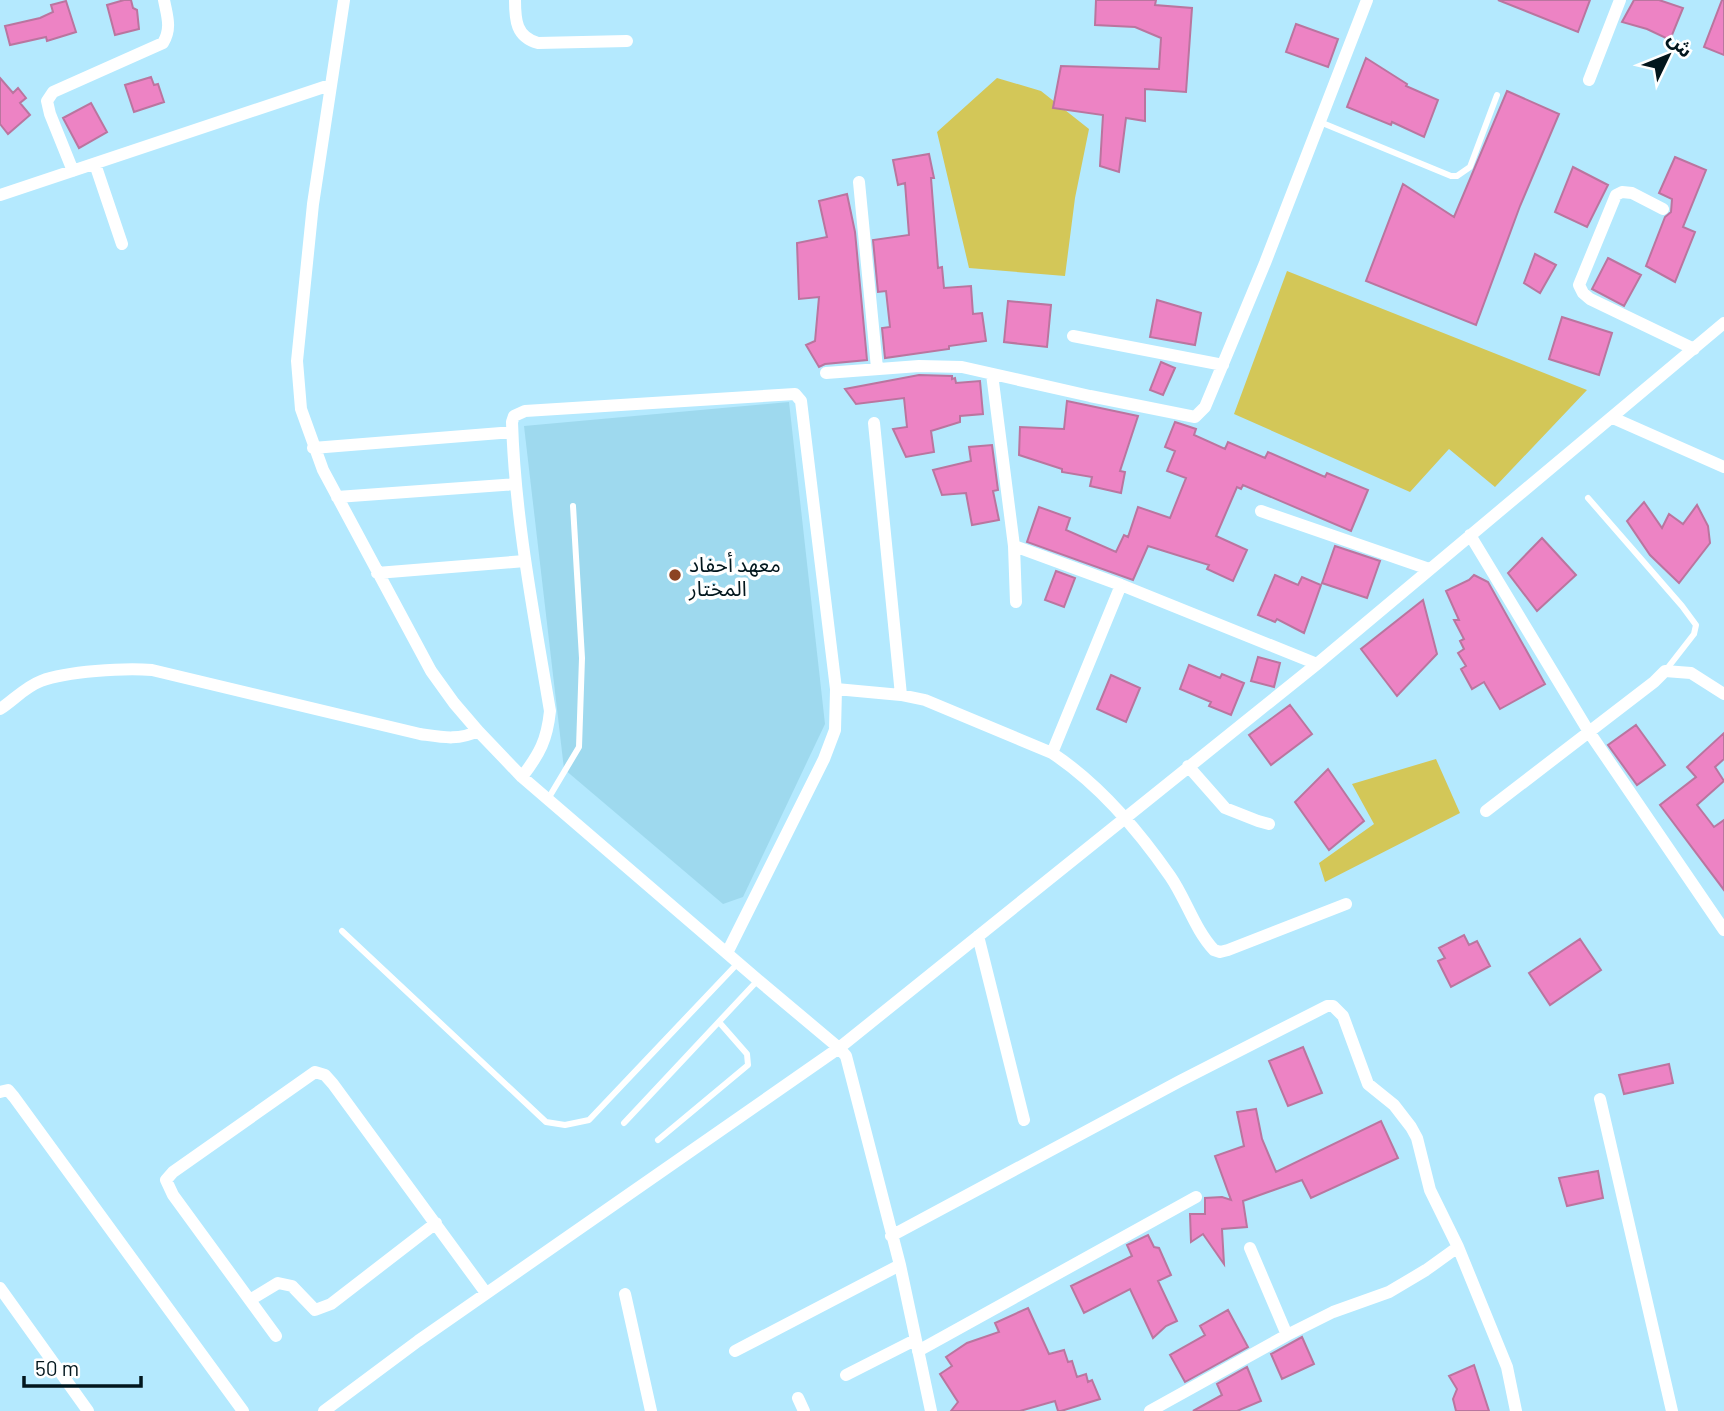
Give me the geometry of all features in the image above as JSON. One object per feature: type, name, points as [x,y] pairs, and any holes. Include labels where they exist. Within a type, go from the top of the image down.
[{"type":"street","points":[[73,171],[50,114],[47,102],[52,92],[163,43],[169,25],[164,0]]},
{"type":"street","points":[[344,0],[313,204],[297,361],[301,409],[313,448],[337,498],[431,671],[478,731],[548,799],[839,1048],[850,1067],[900,1265],[931,1411]]},
{"type":"street","points":[[515,0],[518,27],[522,35],[531,41],[627,41]]},
{"type":"street","points":[[825,373],[947,365],[1195,417],[1205,407],[1223,365],[1367,0]]},
{"type":"street","points":[[1589,80],[1620,0]]},
{"type":"street","points":[[0,195],[330,85]]},
{"type":"street","points":[[95,164],[122,244]]},
{"type":"street","points":[[859,182],[877,368]]},
{"type":"street","points":[[1663,208],[1632,193],[1622,191],[1616,195],[1580,285],[1583,293],[1590,299],[1694,349]]},
{"type":"street","points":[[324,1411],[486,1293],[839,1048],[1317,664],[1724,323]]},
{"type":"street","points":[[1073,336],[1223,365]]},
{"type":"street","points":[[992,374],[1014,546],[1016,602]]},
{"type":"street","points":[[522,776],[539,754],[548,732],[550,711],[525,561],[512,432],[514,416],[525,411],[792,394],[799,397],[836,689],[835,730],[727,953]]},
{"type":"street","points":[[1613,418],[1724,467]]},
{"type":"street","points":[[873,423],[901,695]]},
{"type":"street","points":[[313,448],[512,432]]},
{"type":"street","points":[[337,498],[516,484]]},
{"type":"street","points":[[1261,511],[1429,569]]},
{"type":"street","points":[[1470,535],[1589,732],[1724,930]]},
{"type":"street","points":[[1014,546],[1121,584],[1317,664]]},
{"type":"street","points":[[377,573],[525,561]]},
{"type":"street","points":[[1052,753],[1121,584]]},
{"type":"street","points":[[0,709],[30,687],[57,676],[136,669],[152,670],[419,734],[465,738],[478,731]]},
{"type":"street","points":[[1486,811],[1665,671],[1691,673],[1724,694]]},
{"type":"street","points":[[836,689],[901,695],[937,704],[1052,753],[1090,780],[1124,817],[1170,876],[1210,946],[1220,952],[1346,904]]},
{"type":"street","points":[[1188,766],[1225,808],[1269,824]]},
{"type":"street","points":[[978,936],[1024,1120]]},
{"type":"street","points":[[891,1236],[1180,1081],[1327,1006],[1333,1006],[1343,1016],[1368,1084],[1394,1105],[1417,1138],[1430,1190],[1458,1247],[1507,1367],[1516,1411]]},
{"type":"street","points":[[276,1336],[173,1195],[166,1180],[173,1172],[315,1072],[325,1075],[333,1084],[486,1293]]},
{"type":"street","points":[[0,1092],[8,1090],[243,1411]]},
{"type":"street","points":[[1600,1099],[1672,1411]]},
{"type":"street","points":[[846,1375],[917,1346],[1196,1197]]},
{"type":"street","points":[[250,1300],[278,1283],[292,1286],[315,1310],[331,1304],[436,1223]]},
{"type":"street","points":[[1150,1411],[1333,1312],[1389,1292],[1458,1247]]},
{"type":"street","points":[[1250,1248],[1287,1335]]},
{"type":"street","points":[[735,1351],[900,1265]]},
{"type":"street","points":[[0,1288],[88,1411]]},
{"type":"street","points":[[625,1294],[651,1411]]},
{"type":"street","points":[[798,1398],[804,1411]]},
{"type":"lane","points":[[1320,122],[1451,176],[1457,176],[1470,167],[1497,95]]},
{"type":"lane","points":[[1588,498],[1696,625],[1694,634],[1665,671]]},
{"type":"lane","points":[[548,799],[579,747],[582,657],[573,506]]},
{"type":"lane","points":[[342,931],[546,1122],[565,1125],[589,1120],[738,963]]},
{"type":"lane","points":[[624,1123],[758,980]]},
{"type":"lane","points":[[658,1140],[748,1065],[747,1054],[719,1022]]},
{"type":"shaded area","points":[[997,78],[1041,91],[1089,129],[1075,198],[1065,276],[969,268],[937,132]]},
{"type":"shaded area","points":[[1287,271],[1587,390],[1495,487],[1449,449],[1410,492],[1234,414]]},
{"type":"shaded area","name":"معهد أحفاد المختار","points":[[789,402],[825,724],[743,897],[723,904],[564,769],[524,426]]},
{"type":"shaded area","points":[[1436,759],[1460,813],[1325,882],[1319,863],[1374,824],[1352,784]]},
{"type":"building","points":[[131,0],[133,8],[137,10],[139,29],[115,35],[107,5]]},
{"type":"building","points":[[1096,0],[1156,0],[1155,5],[1192,8],[1186,92],[1145,89],[1145,121],[1126,118],[1119,172],[1100,166],[1103,115],[1053,108],[1061,66],[1159,69],[1161,38],[1135,27],[1095,25]]},
{"type":"building","points":[[1498,0],[1590,0],[1578,32]]},
{"type":"building","points":[[1634,0],[1659,0],[1683,8],[1670,40],[1647,29],[1622,22]]},
{"type":"building","points":[[1724,0],[1724,55],[1704,47]]},
{"type":"building","points":[[66,1],[76,32],[47,41],[46,37],[10,45],[5,26],[40,18],[53,12],[51,5]]},
{"type":"building","points":[[1296,24],[1338,39],[1328,67],[1286,52]]},
{"type":"building","points":[[1366,58],[1407,84],[1406,86],[1438,100],[1424,137],[1392,122],[1391,125],[1347,107]]},
{"type":"building","points":[[151,77],[154,85],[158,84],[164,102],[134,112],[125,85]]},
{"type":"building","points":[[0,78],[13,93],[18,88],[26,98],[20,103],[30,115],[8,134],[0,124]]},
{"type":"building","points":[[1507,91],[1559,114],[1520,206],[1476,325],[1366,281],[1403,184],[1454,217]]},
{"type":"building","points":[[91,103],[107,132],[79,148],[63,118]]},
{"type":"building","points":[[929,154],[934,178],[931,178],[938,268],[942,267],[944,288],[971,286],[973,314],[982,313],[986,341],[885,358],[882,328],[890,327],[886,291],[878,292],[873,240],[909,235],[905,183],[898,185],[893,160]]},
{"type":"building","points":[[1675,157],[1706,170],[1683,227],[1695,232],[1675,282],[1646,266],[1665,217],[1671,212],[1672,199],[1659,193]]},
{"type":"building","points":[[1573,167],[1608,185],[1587,227],[1555,212]]},
{"type":"building","points":[[847,194],[855,232],[867,360],[825,364],[819,367],[806,345],[815,341],[819,297],[799,299],[797,243],[827,237],[819,201]]},
{"type":"building","points":[[1535,254],[1556,265],[1540,293],[1524,283]]},
{"type":"building","points":[[1608,258],[1641,275],[1624,306],[1592,289]]},
{"type":"building","points":[[1157,300],[1201,313],[1195,345],[1150,337]]},
{"type":"building","points":[[1008,301],[1051,305],[1047,347],[1004,342]]},
{"type":"building","points":[[1562,317],[1612,333],[1599,375],[1549,359]]},
{"type":"building","points":[[1161,362],[1175,368],[1163,395],[1150,390]]},
{"type":"building","points":[[919,375],[952,376],[956,383],[980,381],[983,414],[960,416],[960,422],[931,431],[934,452],[906,457],[893,429],[907,427],[904,398],[856,404],[845,389]]},
{"type":"building","points":[[1067,401],[1138,416],[1120,471],[1125,472],[1121,493],[1090,486],[1092,477],[1062,472],[1062,469],[1019,455],[1020,427],[1064,429]]},
{"type":"building","points":[[1175,422],[1196,429],[1194,435],[1225,449],[1228,442],[1265,458],[1268,452],[1325,477],[1327,473],[1368,490],[1351,531],[1243,485],[1241,489],[1237,487],[1216,536],[1247,550],[1233,581],[1207,569],[1209,565],[1148,546],[1133,580],[1027,542],[1039,507],[1070,518],[1066,530],[1116,552],[1124,535],[1128,537],[1138,507],[1170,518],[1186,478],[1167,471],[1175,451],[1165,447]]},
{"type":"building","points":[[992,445],[998,490],[993,491],[999,520],[972,525],[966,493],[942,495],[933,470],[971,461],[969,447]]},
{"type":"building","points":[[1644,502],[1662,528],[1669,514],[1683,524],[1697,505],[1708,526],[1710,543],[1679,583],[1650,555],[1627,521]]},
{"type":"building","points":[[1542,538],[1576,575],[1537,611],[1508,573]]},
{"type":"building","points":[[1335,546],[1380,561],[1367,598],[1322,583]]},
{"type":"building","points":[[1056,571],[1075,578],[1064,607],[1045,600]]},
{"type":"building","points":[[1275,575],[1298,585],[1302,577],[1321,585],[1304,633],[1277,619],[1275,622],[1258,615]]},
{"type":"building","points":[[1474,575],[1488,582],[1545,684],[1500,709],[1484,682],[1472,689],[1461,669],[1466,666],[1458,653],[1464,649],[1460,641],[1464,639],[1454,620],[1459,620],[1446,591]]},
{"type":"building","points":[[1423,600],[1437,654],[1397,696],[1361,649]]},
{"type":"building","points":[[1258,657],[1280,663],[1274,687],[1251,681]]},
{"type":"building","points":[[1189,665],[1220,678],[1222,674],[1244,683],[1231,715],[1209,706],[1211,702],[1180,689]]},
{"type":"building","points":[[1111,675],[1140,688],[1126,722],[1097,709]]},
{"type":"building","points":[[1290,705],[1312,734],[1271,765],[1249,735]]},
{"type":"building","points":[[1636,725],[1665,765],[1637,785],[1608,745]]},
{"type":"building","points":[[1724,733],[1724,759],[1715,767],[1724,781],[1697,805],[1714,827],[1724,820],[1724,890],[1660,805],[1696,777],[1687,767]]},
{"type":"building","points":[[1328,769],[1364,821],[1329,850],[1295,802]]},
{"type":"building","points":[[1464,935],[1469,945],[1477,941],[1490,966],[1451,987],[1438,961],[1445,958],[1439,948]]},
{"type":"building","points":[[1580,939],[1601,970],[1550,1005],[1529,973]]},
{"type":"building","points":[[1303,1047],[1322,1093],[1288,1106],[1269,1061]]},
{"type":"building","points":[[1669,1064],[1673,1083],[1624,1094],[1619,1075]]},
{"type":"building","points":[[1256,1109],[1262,1139],[1276,1172],[1381,1121],[1398,1158],[1311,1198],[1302,1180],[1243,1201],[1247,1227],[1222,1229],[1224,1264],[1203,1234],[1191,1242],[1190,1214],[1205,1214],[1205,1198],[1222,1197],[1231,1200],[1215,1156],[1244,1146],[1237,1112]]},
{"type":"building","points":[[1598,1171],[1603,1198],[1567,1206],[1559,1178]]},
{"type":"building","points":[[1148,1235],[1154,1247],[1159,1248],[1171,1275],[1158,1281],[1177,1321],[1166,1326],[1153,1338],[1130,1289],[1084,1313],[1071,1286],[1132,1256],[1127,1245]]},
{"type":"building","points":[[1028,1308],[1049,1354],[1064,1350],[1068,1362],[1072,1361],[1077,1377],[1086,1374],[1088,1382],[1092,1380],[1100,1399],[1061,1411],[1058,1411],[1055,1401],[1020,1411],[951,1411],[958,1402],[940,1374],[952,1366],[946,1357],[967,1343],[999,1332],[995,1323]]},
{"type":"building","points":[[1228,1310],[1248,1347],[1185,1382],[1170,1355],[1205,1335],[1200,1326]]},
{"type":"building","points":[[1302,1337],[1314,1364],[1282,1379],[1271,1354]]},
{"type":"building","points":[[1474,1365],[1489,1411],[1456,1411],[1453,1399],[1457,1389],[1449,1376]]},
{"type":"building","points":[[1247,1367],[1261,1401],[1237,1411],[1193,1411],[1222,1395],[1217,1384]]},
{"type":"place","name":"معهد أحفاد المختار","points":[[675,575]]}]
